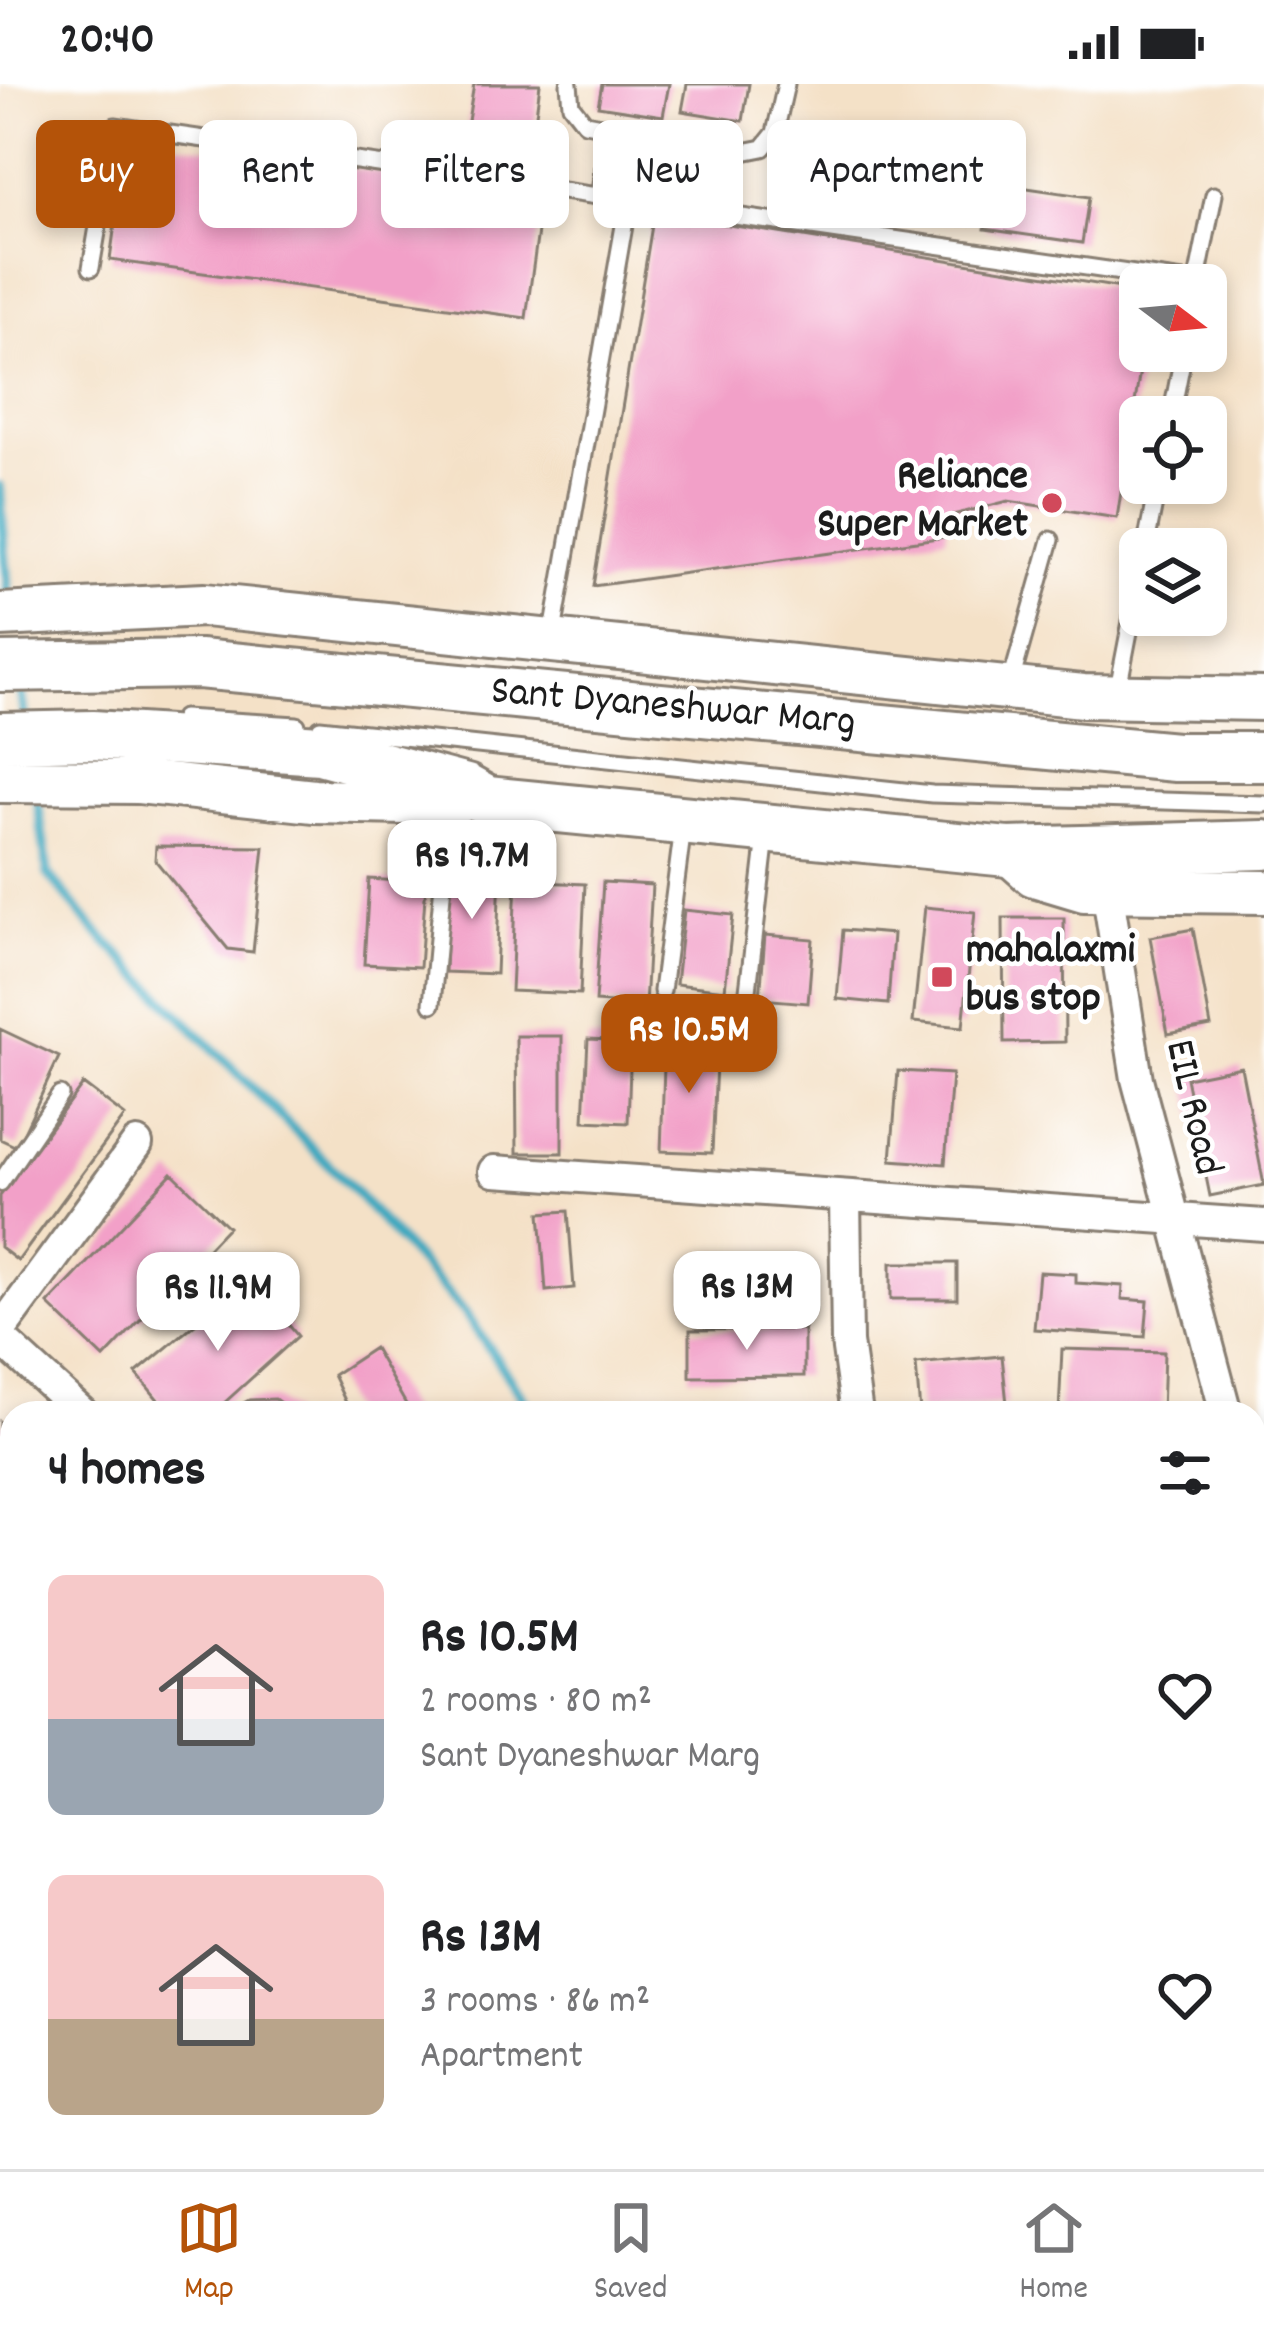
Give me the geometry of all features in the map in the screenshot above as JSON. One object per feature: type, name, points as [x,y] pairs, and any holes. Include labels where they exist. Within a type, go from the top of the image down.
[{"type":"main road","name":"Sant Dyaneshwar Marg","points":[[0,667],[199,664],[1176,757],[1264,757]]},
{"type":"main road","points":[[0,737],[93,735],[320,750],[458,796],[488,801],[1008,852],[1264,845]]},
{"type":"street","points":[[0,615],[204,605],[1009,688],[1117,697],[1264,699]]},
{"type":"street","points":[[0,781],[139,782],[314,801],[458,796]]},
{"type":"street","points":[[1008,852],[1056,886],[1264,892]]},
{"type":"street","name":"EIL Road","points":[[1107,889],[1137,1079],[1223,1401]]},
{"type":"street","points":[[69,1401],[0,1335],[137,1144]]},
{"type":"street","points":[[494,1171],[1264,1225]]},
{"type":"street","points":[[845,1196],[848,1342],[855,1401]]},
{"type":"lane","points":[[569,84],[572,105],[585,123],[593,125]]},
{"type":"lane","points":[[743,152],[763,148],[775,133],[786,84]]},
{"type":"lane","points":[[91,268],[115,126],[593,192]]},
{"type":"lane","points":[[1201,264],[1214,194]]},
{"type":"lane","points":[[743,214],[1119,272]]},
{"type":"lane","points":[[551,641],[624,228]]},
{"type":"lane","points":[[1009,688],[1051,541]]},
{"type":"lane","points":[[1117,697],[1128,636]]},
{"type":"lane","points":[[172,717],[262,721],[932,794],[1264,804]]},
{"type":"lane","points":[[432,1004],[458,796]]},
{"type":"lane","points":[[662,991],[684,818]]},
{"type":"lane","points":[[747,999],[767,827]]},
{"type":"lane","points":[[0,1183],[60,1095]]},
{"type":"building","points":[[474,84],[540,84],[535,120],[468,120]]},
{"type":"building","points":[[602,84],[669,84],[663,116],[598,106]]},
{"type":"building","points":[[687,84],[749,84],[743,121],[682,111]]},
{"type":"building","points":[[175,144],[199,147],[199,228],[357,228],[357,169],[381,172],[381,228],[538,228],[526,318],[110,260],[114,228],[175,228]]},
{"type":"building","points":[[1026,188],[1089,197],[1082,243],[985,229],[1026,228]]},
{"type":"building","points":[[743,227],[1119,288],[1119,372],[1140,372],[1136,396],[1119,396],[1117,518],[1008,501],[949,516],[946,537],[593,586],[652,228]]},
{"type":"building","points":[[156,846],[264,847],[253,952],[228,949],[155,860]]},
{"type":"building","points":[[449,870],[500,872],[496,974],[445,972]]},
{"type":"building","points":[[369,879],[426,883],[420,967],[364,964]]},
{"type":"building","points":[[516,881],[585,884],[580,994],[511,991]]},
{"type":"building","points":[[603,882],[652,885],[645,1005],[595,1002]]},
{"type":"building","points":[[925,907],[975,912],[963,1027],[913,1022]]},
{"type":"building","points":[[684,910],[733,915],[725,990],[676,984]]},
{"type":"building","points":[[1003,918],[1064,918],[1065,1042],[1004,1043]]},
{"type":"building","points":[[1193,929],[1211,1026],[1168,1034],[1150,937]]},
{"type":"building","points":[[843,930],[893,934],[888,1004],[837,999]]},
{"type":"building","points":[[765,935],[813,939],[808,1003],[760,999]]},
{"type":"building","points":[[0,1029],[59,1057],[17,1147],[0,1139]]},
{"type":"building","points":[[516,1036],[562,1036],[562,1153],[517,1153]]},
{"type":"building","points":[[588,1039],[631,1041],[628,1123],[584,1121]]},
{"type":"building","points":[[665,1039],[717,1040],[712,1153],[661,1151]]},
{"type":"building","points":[[1241,1067],[1264,1185],[1210,1196],[1186,1078]]},
{"type":"building","points":[[898,1071],[952,1074],[945,1164],[891,1160]]},
{"type":"building","points":[[83,1084],[125,1116],[18,1261],[0,1247],[0,1196]]},
{"type":"building","points":[[172,1173],[228,1227],[104,1358],[48,1304]]},
{"type":"building","points":[[568,1211],[574,1288],[546,1291],[540,1213]]},
{"type":"building","points":[[891,1263],[957,1263],[957,1299],[891,1299]]},
{"type":"building","points":[[1039,1272],[1076,1274],[1076,1283],[1123,1286],[1122,1299],[1148,1301],[1145,1337],[1034,1329]]},
{"type":"building","points":[[250,1278],[265,1296],[260,1300],[268,1309],[273,1306],[298,1336],[226,1401],[159,1401],[136,1373]]},
{"type":"building","points":[[804,1329],[804,1376],[690,1377],[690,1330]]},
{"type":"building","points":[[374,1348],[404,1401],[345,1401],[333,1375]]},
{"type":"building","points":[[1062,1349],[1164,1352],[1162,1401],[1060,1401]]},
{"type":"building","points":[[1002,1356],[1007,1401],[919,1401],[916,1364]]},
{"type":"waterway","points":[[0,486],[9,604]]},
{"type":"waterway","points":[[19,676],[26,723]]},
{"type":"waterway","points":[[36,789],[48,874],[92,927],[343,1179],[465,1313],[525,1401]]},
{"type":"place","name":"Reliance Super Market","points":[[1052,503]]},
{"type":"place","name":"mahalaxmi bus stop","points":[[942,977]]}]
